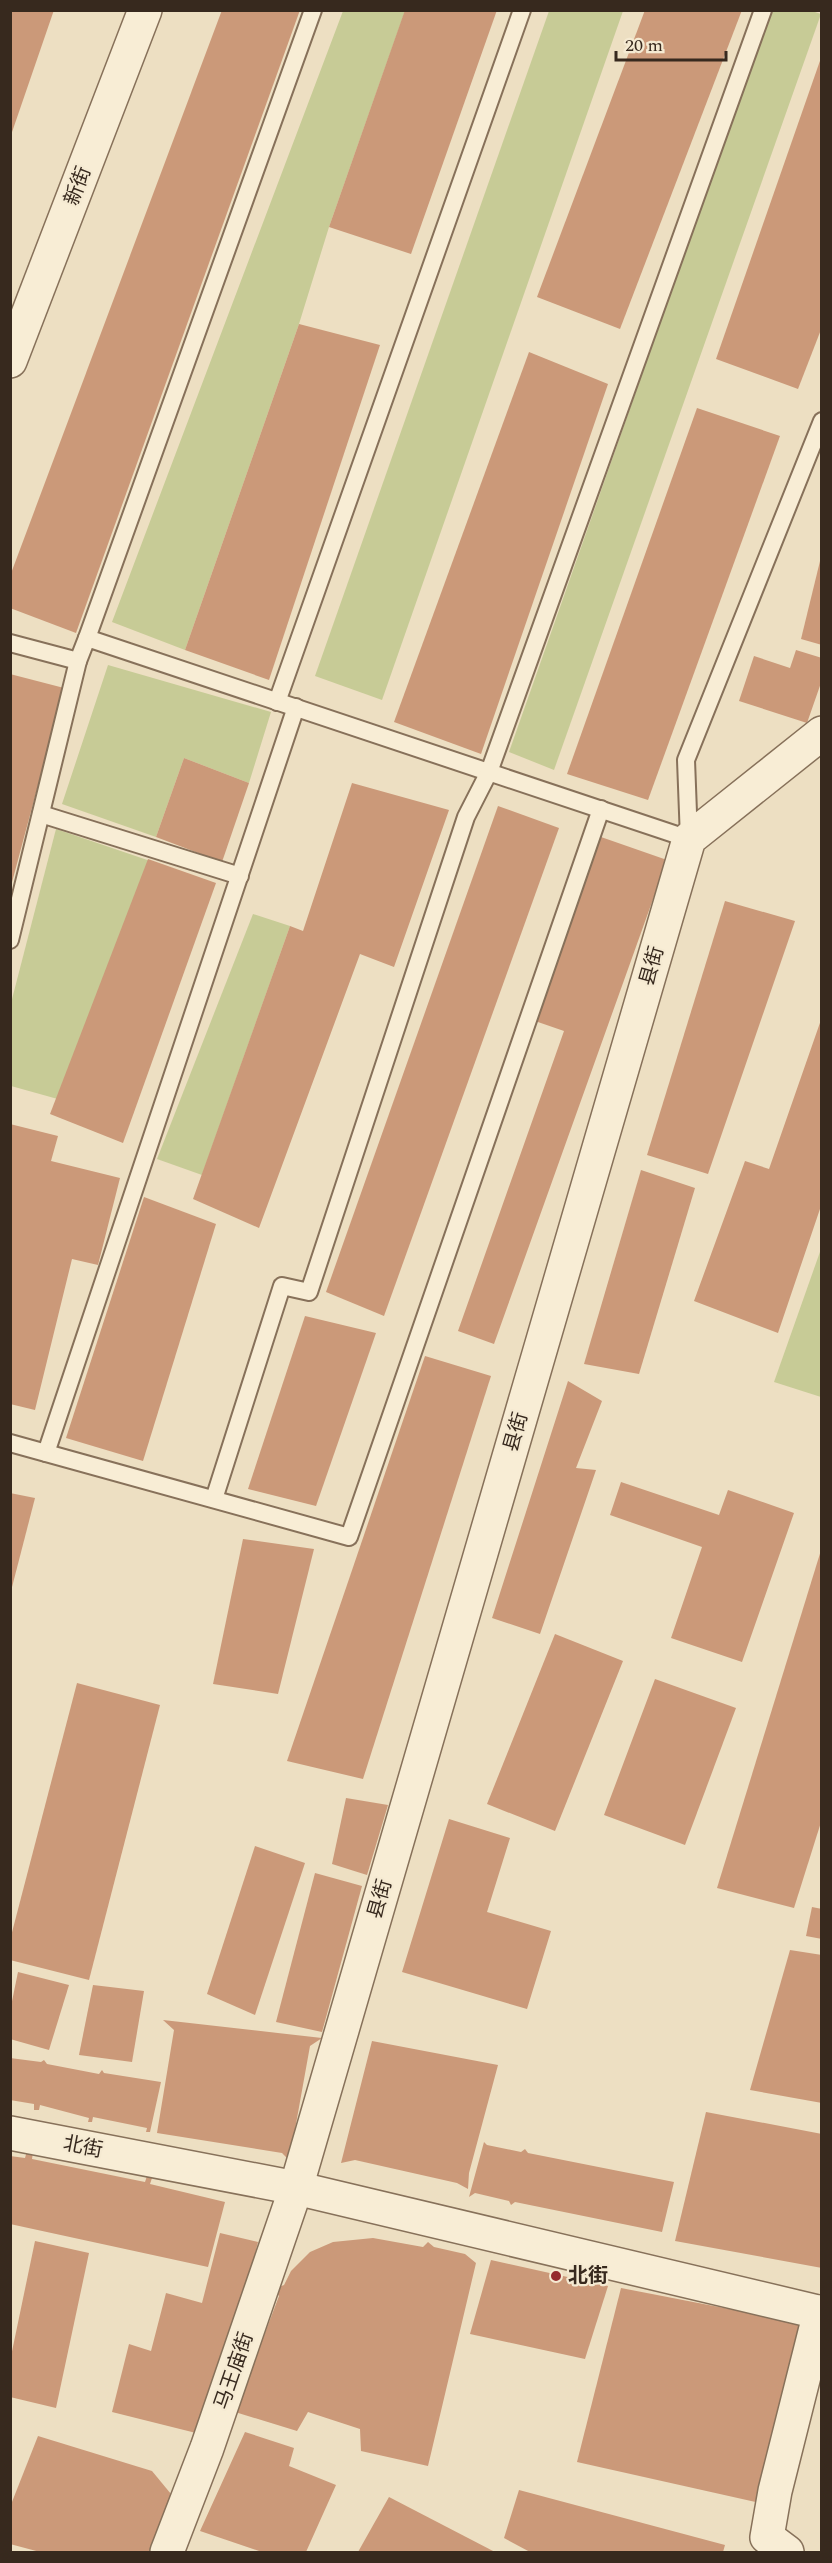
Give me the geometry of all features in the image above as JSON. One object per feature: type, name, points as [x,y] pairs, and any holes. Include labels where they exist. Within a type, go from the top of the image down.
[{"type":"street","name":"新街","points":[[10,361],[145,10]]},
{"type":"street","points":[[689,839],[822,733]]},
{"type":"street","name":"县街","points":[[296,2188],[689,839]]},
{"type":"street","name":"北街","points":[[10,2133],[296,2188],[821,2313]]},
{"type":"street","name":"马王庙街","points":[[167,2553],[207,2448],[296,2188]]},
{"type":"street","points":[[787,2553],[767,2537],[775,2491],[821,2313]]},
{"type":"lane","points":[[10,940],[78,661],[313,10]]},
{"type":"lane","points":[[277,702],[522,10]]},
{"type":"lane","points":[[214,1499],[282,1286],[309,1292],[466,817],[489,772],[763,10]]},
{"type":"lane","points":[[87,638],[689,839],[686,760],[822,421]]},
{"type":"lane","points":[[10,643],[78,661]]},
{"type":"lane","points":[[46,1453],[296,707]]},
{"type":"lane","points":[[10,1443],[349,1537],[601,809]]},
{"type":"lane","points":[[41,814],[240,876]]},
{"type":"green space","points":[[343,11],[405,11],[185,650],[112,622]]},
{"type":"green space","points":[[549,11],[623,11],[382,700],[315,676]]},
{"type":"green space","points":[[770,11],[812,11],[821,14],[554,770],[509,752]]},
{"type":"green space","points":[[108,665],[271,712],[249,783],[184,758],[156,837],[62,804]]},
{"type":"green space","points":[[56,829],[168,867],[90,1108],[11,1086],[11,1003]]},
{"type":"green space","points":[[253,914],[290,926],[202,1175],[157,1159]]},
{"type":"green space","points":[[821,1249],[821,1397],[774,1382]]},
{"type":"building","points":[[10,10],[54,10],[11,135],[10,135]]},
{"type":"building","points":[[222,10],[300,10],[76,633],[10,608],[10,576]]},
{"type":"building","points":[[405,10],[497,10],[411,254],[329,227]]},
{"type":"building","points":[[645,10],[742,10],[620,329],[537,297]]},
{"type":"building","points":[[822,55],[822,327],[798,389],[716,359]]},
{"type":"building","points":[[299,324],[380,345],[269,680],[185,650]]},
{"type":"building","points":[[529,352],[608,384],[481,754],[394,722]]},
{"type":"building","points":[[697,408],[780,436],[648,800],[567,774]]},
{"type":"building","points":[[822,557],[822,645],[801,639]]},
{"type":"building","points":[[796,650],[822,658],[822,680],[807,723],[739,701],[754,656],[790,668]]},
{"type":"building","points":[[10,674],[64,688],[11,886],[10,886]]},
{"type":"building","points":[[184,758],[249,783],[222,862],[156,837]]},
{"type":"building","points":[[352,783],[449,810],[394,967],[360,954],[259,1228],[193,1199],[290,926],[303,931]]},
{"type":"building","points":[[498,806],[559,828],[384,1316],[326,1292]]},
{"type":"building","points":[[601,837],[667,860],[494,1344],[458,1331],[564,1031],[535,1021]]},
{"type":"building","points":[[148,859],[216,883],[123,1143],[50,1114]]},
{"type":"building","points":[[725,901],[795,921],[708,1174],[647,1155]]},
{"type":"building","points":[[822,1017],[822,1203],[778,1333],[694,1301],[745,1161],[769,1169]]},
{"type":"building","points":[[10,1124],[58,1136],[51,1161],[120,1178],[98,1265],[72,1259],[35,1410],[10,1404]]},
{"type":"building","points":[[641,1170],[695,1188],[639,1374],[584,1364]]},
{"type":"building","points":[[144,1197],[216,1224],[143,1461],[66,1438]]},
{"type":"building","points":[[305,1316],[376,1333],[316,1506],[248,1489]]},
{"type":"building","points":[[425,1356],[491,1376],[363,1779],[287,1761]]},
{"type":"building","points":[[568,1381],[602,1401],[576,1468],[596,1470],[540,1634],[492,1618]]},
{"type":"building","points":[[621,1482],[719,1515],[728,1490],[794,1513],[742,1662],[671,1638],[702,1547],[610,1515]]},
{"type":"building","points":[[10,1493],[35,1498],[11,1591],[10,1591]]},
{"type":"building","points":[[243,1539],[314,1549],[278,1694],[213,1684]]},
{"type":"building","points":[[822,1547],[822,1819],[794,1908],[717,1888]]},
{"type":"building","points":[[555,1634],[623,1661],[555,1831],[487,1804]]},
{"type":"building","points":[[655,1679],[736,1708],[685,1845],[604,1815]]},
{"type":"building","points":[[77,1683],[160,1705],[89,1980],[10,1960],[10,1940]]},
{"type":"building","points":[[346,1798],[388,1805],[367,1875],[332,1864]]},
{"type":"building","points":[[449,1819],[510,1838],[487,1912],[551,1931],[527,2009],[402,1972]]},
{"type":"building","points":[[255,1846],[305,1863],[255,2015],[207,1994]]},
{"type":"building","points":[[315,1873],[362,1886],[322,2032],[276,2022]]},
{"type":"building","points":[[812,1907],[822,1909],[822,1939],[806,1936]]},
{"type":"building","points":[[790,1950],[822,1955],[822,2103],[750,2090]]},
{"type":"building","points":[[18,1972],[69,1985],[49,2050],[10,2039],[10,2011]]},
{"type":"building","points":[[93,1985],[144,1991],[132,2062],[79,2055]]},
{"type":"building","points":[[163,2020],[322,2038],[310,2046],[291,2162],[282,2153],[157,2133],[174,2030]]},
{"type":"building","points":[[372,2041],[498,2065],[469,2173],[468,2189],[457,2183],[355,2160],[341,2163]]},
{"type":"building","points":[[10,2058],[41,2062],[44,2060],[47,2064],[99,2074],[102,2070],[104,2073],[161,2082],[150,2132],[146,2132],[147,2128],[93,2117],[92,2122],[88,2122],[89,2118],[40,2105],[39,2110],[34,2110],[34,2104],[10,2100]]},
{"type":"building","points":[[706,2112],[822,2134],[822,2268],[675,2241]]},
{"type":"building","points":[[484,2142],[487,2145],[521,2152],[525,2149],[528,2153],[674,2182],[662,2232],[515,2202],[511,2205],[509,2201],[475,2193],[469,2197]]},
{"type":"building","points":[[27,2151],[33,2152],[32,2159],[145,2182],[147,2176],[152,2178],[150,2184],[225,2202],[208,2267],[10,2224],[10,2156],[25,2158]]},
{"type":"building","points":[[220,2233],[258,2242],[208,2436],[112,2412],[129,2344],[151,2351],[166,2293],[202,2303]]},
{"type":"building","points":[[373,2238],[423,2247],[428,2242],[434,2247],[465,2254],[476,2263],[428,2466],[361,2451],[360,2429],[308,2412],[297,2431],[235,2412],[279,2296],[274,2289],[284,2285],[291,2271],[310,2252],[333,2242]]},
{"type":"building","points":[[35,2241],[89,2253],[56,2408],[10,2397],[10,2361]]},
{"type":"building","points":[[491,2260],[608,2286],[585,2359],[470,2334]]},
{"type":"building","points":[[621,2288],[807,2324],[760,2503],[577,2462]]},
{"type":"building","points":[[245,2432],[294,2448],[289,2466],[336,2485],[306,2552],[262,2552],[200,2531]]},
{"type":"building","points":[[38,2436],[152,2471],[171,2494],[149,2552],[40,2552],[10,2544],[10,2507]]},
{"type":"building","points":[[519,2490],[725,2545],[723,2552],[530,2552],[504,2538]]},
{"type":"building","points":[[389,2497],[495,2552],[358,2552]]},
{"type":"place","name":"北街","points":[[556,2276]]}]
